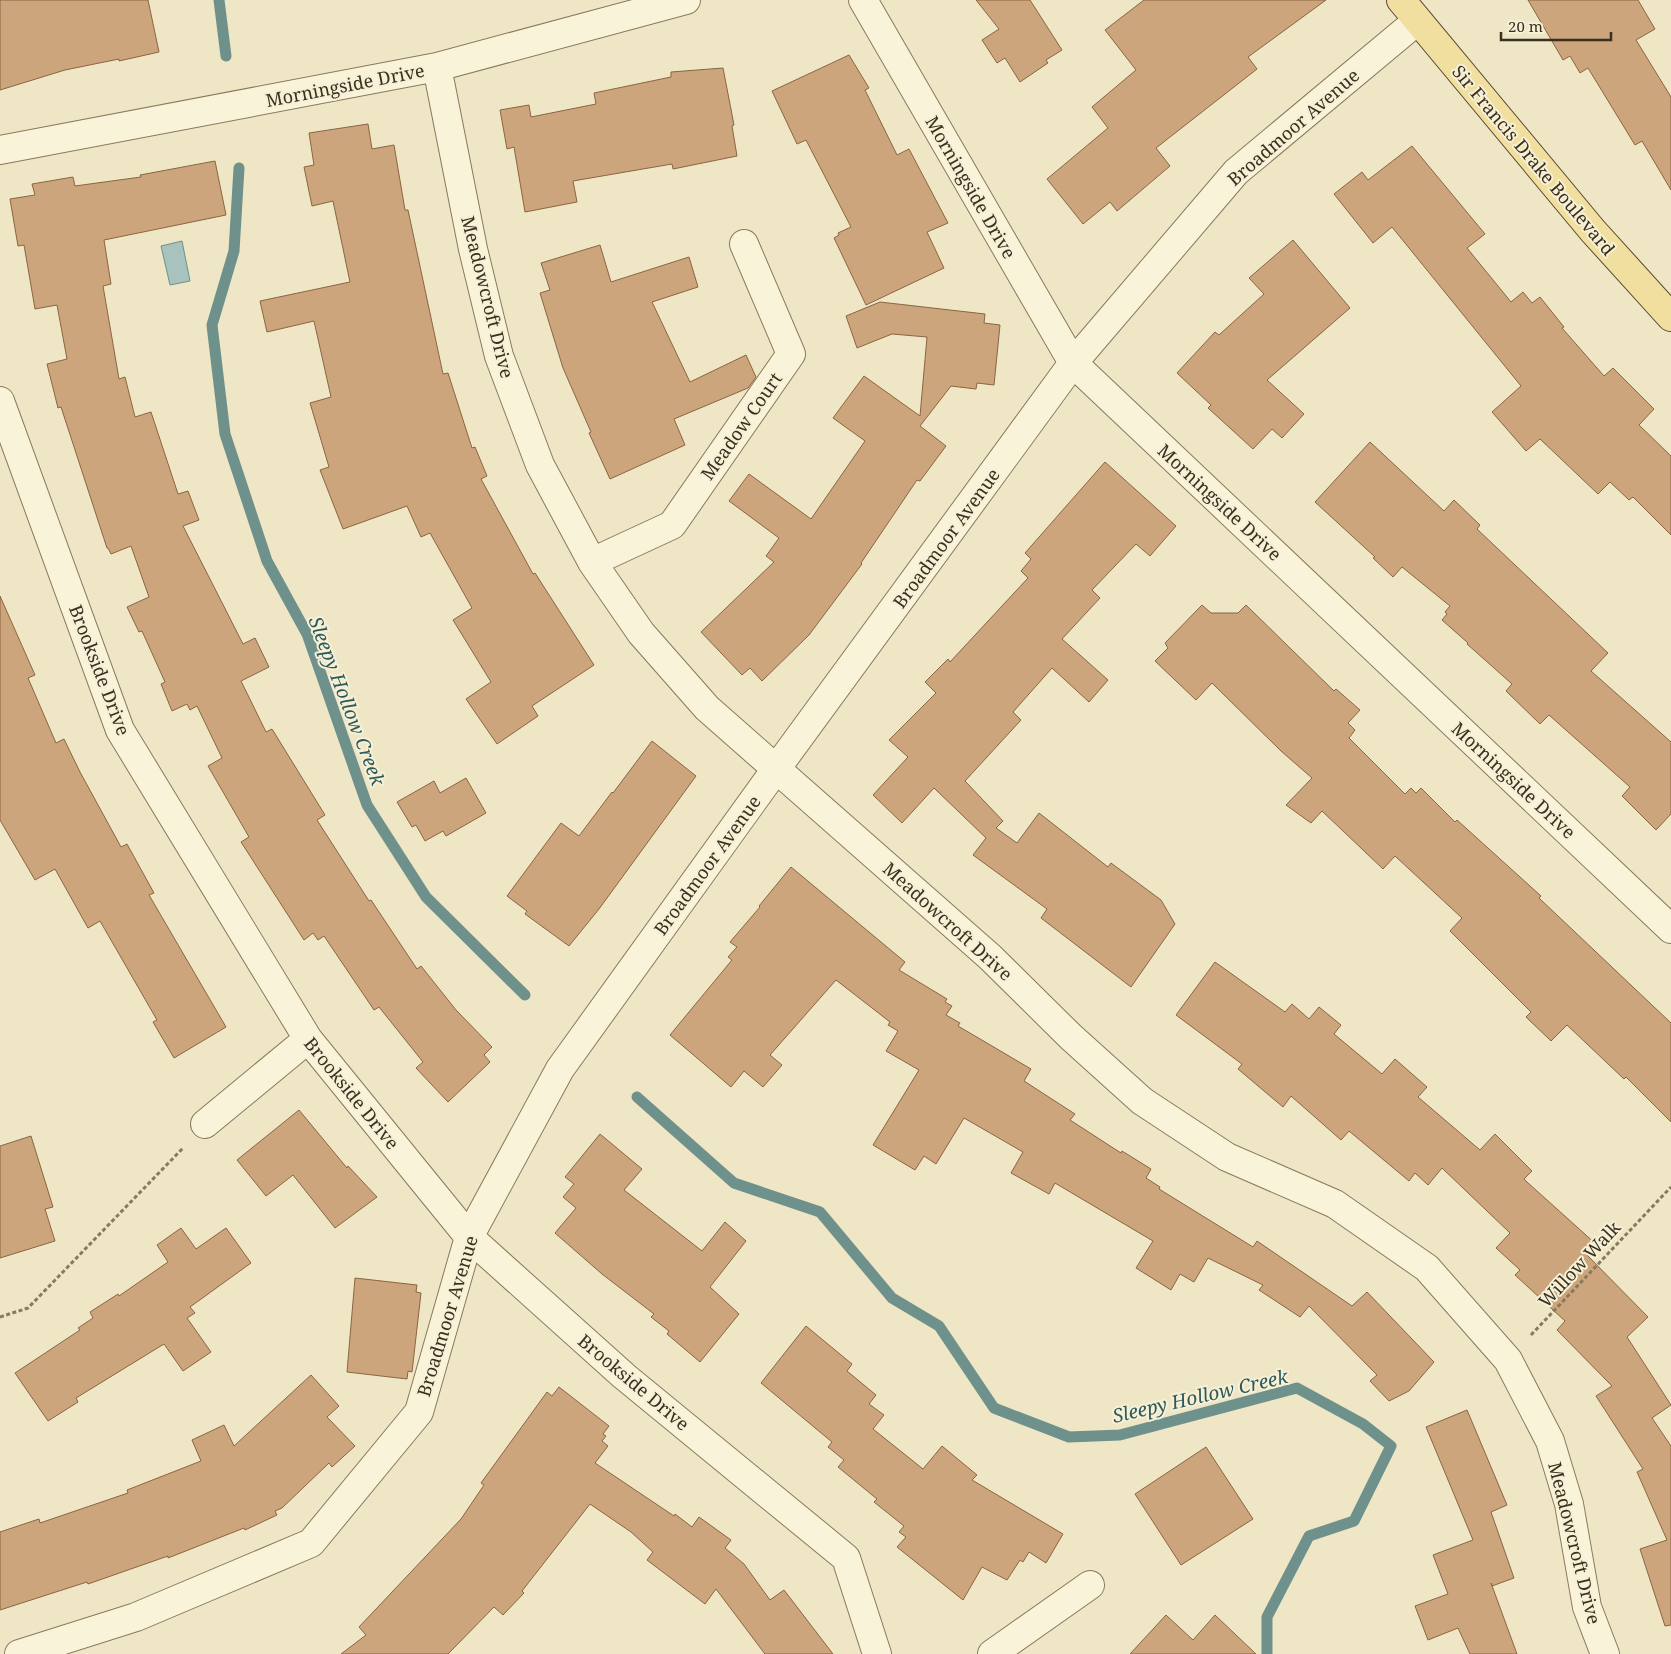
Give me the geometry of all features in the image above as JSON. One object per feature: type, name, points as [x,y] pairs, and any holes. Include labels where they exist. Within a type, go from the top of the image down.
[{"type":"main road","name":"Sir Francis Drake Boulevard","points":[[1409,10],[1593,231],[1671,317]]},
{"type":"street","name":"Morningside Drive","points":[[0,150],[438,67],[686,0]]},
{"type":"street","name":"Morningside Drive","points":[[863,0],[1073,363],[1671,929]]},
{"type":"street","name":"Broadmoor Avenue","points":[[19,1654],[136,1617],[311,1543],[419,1412],[469,1237],[560,1069],[776,769],[1073,363],[1236,172],[1409,10]]},
{"type":"street","name":"Meadowcroft Drive","points":[[438,67],[473,249],[499,356],[540,465],[592,562],[641,633],[707,708],[990,957],[1071,1036],[1142,1101],[1228,1157],[1335,1204],[1427,1268],[1508,1360],[1550,1441],[1569,1504],[1587,1607],[1605,1654]]},
{"type":"street","name":"Meadow Court","points":[[592,562],[672,525],[792,354],[744,244]]},
{"type":"street","name":"Brookside Drive","points":[[0,401],[120,730],[308,1039],[469,1237],[624,1376],[846,1558],[877,1654]]},
{"type":"street","points":[[205,1124],[308,1039]]},
{"type":"street","points":[[992,1654],[1090,1585]]},
{"type":"path","points":[[0,1317],[28,1308],[205,1124]]},
{"type":"path","name":"Willow Walk","points":[[1508,1360],[1671,1187]]},
{"type":"water","points":[[182,241],[190,281],[170,285],[161,246]]},
{"type":"building","points":[[0,0],[148,0],[159,52],[65,70],[0,90]]},
{"type":"building","points":[[976,0],[1030,0],[1062,50],[1046,60],[1048,63],[1020,82],[1005,58],[997,63],[982,40],[999,29]]},
{"type":"building","points":[[1144,0],[1326,0],[1248,57],[1257,69],[1156,148],[1170,166],[1117,211],[1110,202],[1083,224],[1047,179],[1108,128],[1092,107],[1136,70],[1105,30]]},
{"type":"building","points":[[1528,0],[1638,0],[1655,29],[1636,40],[1671,97],[1671,190],[1642,141],[1635,145],[1588,68],[1580,73],[1570,56],[1563,60]]},
{"type":"building","points":[[849,55],[869,88],[865,90],[897,155],[909,149],[948,223],[927,232],[944,268],[866,305],[834,238],[839,235],[838,233],[851,227],[806,140],[797,144],[772,91]]},
{"type":"building","points":[[723,68],[734,125],[732,126],[737,156],[673,169],[672,164],[573,181],[577,202],[525,212],[514,147],[507,149],[500,110],[529,105],[531,117],[596,104],[594,93],[671,77],[671,72]]},
{"type":"building","points":[[368,124],[372,149],[394,145],[405,210],[408,210],[443,374],[448,373],[472,448],[475,447],[487,476],[481,479],[533,574],[535,573],[594,665],[532,706],[538,716],[497,744],[466,699],[491,682],[453,620],[472,608],[430,533],[421,537],[407,506],[343,529],[320,470],[329,467],[310,403],[331,397],[314,321],[267,332],[260,301],[350,282],[333,201],[312,206],[304,167],[314,165],[309,133]]},
{"type":"building","points":[[1412,146],[1485,234],[1467,248],[1511,302],[1523,292],[1532,303],[1540,297],[1564,327],[1562,328],[1604,376],[1613,368],[1654,409],[1639,425],[1671,456],[1671,535],[1633,497],[1629,500],[1610,482],[1598,494],[1540,439],[1526,451],[1492,412],[1521,386],[1392,227],[1373,243],[1334,194],[1362,172],[1368,180]]},
{"type":"building","points":[[215,161],[226,215],[104,240],[111,284],[103,286],[119,379],[125,377],[135,417],[151,412],[178,494],[188,491],[199,520],[183,526],[243,644],[255,638],[269,667],[241,681],[266,732],[272,729],[325,815],[317,820],[369,901],[371,900],[417,969],[421,966],[456,1010],[492,1047],[484,1055],[490,1062],[448,1102],[416,1068],[423,1062],[379,1007],[374,1010],[324,936],[318,940],[313,933],[304,940],[241,842],[249,837],[208,766],[222,758],[197,706],[190,710],[187,704],[172,711],[161,684],[165,682],[142,631],[139,632],[127,607],[149,597],[131,546],[111,554],[107,548],[61,407],[58,408],[47,364],[67,359],[57,305],[35,309],[24,245],[18,246],[10,199],[35,195],[32,184],[73,177],[75,186],[141,177],[140,175]]},
{"type":"building","points":[[1293,240],[1350,308],[1267,380],[1304,414],[1282,438],[1272,429],[1253,449],[1208,408],[1211,405],[1177,373],[1215,332],[1219,335],[1264,294],[1249,278]]},
{"type":"building","points":[[600,245],[611,282],[689,257],[698,287],[652,302],[690,382],[746,355],[756,377],[748,388],[674,419],[685,445],[610,479],[563,368],[540,293],[550,290],[541,263]]},
{"type":"building","points":[[880,302],[985,314],[984,323],[1000,325],[994,385],[977,383],[976,389],[951,386],[920,426],[946,446],[920,481],[917,480],[862,564],[809,635],[762,681],[750,668],[742,675],[701,632],[774,562],[766,556],[779,538],[729,501],[749,474],[811,519],[865,441],[833,418],[864,376],[920,416],[927,337],[892,334],[857,348],[846,316]]},
{"type":"building","points":[[1370,442],[1444,511],[1454,500],[1480,525],[1477,529],[1608,653],[1591,671],[1671,742],[1671,814],[1656,830],[1622,796],[1630,787],[1549,715],[1540,724],[1506,691],[1512,684],[1442,620],[1450,606],[1402,567],[1393,577],[1373,558],[1375,557],[1315,502]]},
{"type":"building","points":[[1105,462],[1176,526],[1150,556],[1136,544],[1092,590],[1100,598],[1062,639],[1108,680],[1089,702],[1052,668],[1013,712],[1021,720],[965,781],[1003,821],[996,828],[1017,843],[1039,813],[1108,867],[1111,863],[1161,900],[1175,924],[1131,987],[1041,918],[1047,909],[973,855],[986,838],[934,788],[902,823],[873,795],[908,757],[889,740],[936,693],[925,682],[948,659],[950,662],[1028,578],[1021,571],[1031,559],[1025,553]]},
{"type":"building","points":[[0,596],[35,675],[28,678],[56,743],[64,739],[121,847],[127,844],[154,893],[149,895],[226,1027],[174,1058],[153,1022],[157,1020],[100,921],[88,928],[55,869],[35,880],[0,820]]},
{"type":"building","points":[[1202,605],[1211,613],[1238,613],[1246,605],[1334,691],[1336,689],[1360,710],[1348,723],[1355,730],[1349,738],[1405,794],[1411,788],[1416,793],[1421,788],[1455,822],[1457,820],[1541,896],[1539,898],[1671,1023],[1671,1122],[1626,1077],[1624,1079],[1567,1025],[1551,1041],[1526,1017],[1531,1012],[1450,931],[1462,918],[1395,856],[1383,869],[1322,811],[1311,823],[1286,805],[1312,778],[1281,751],[1212,683],[1196,700],[1155,661],[1168,648],[1165,643]]},
{"type":"building","points":[[652,741],[696,776],[599,909],[569,946],[525,914],[527,911],[507,896],[561,823],[579,836]]},
{"type":"building","points":[[466,778],[486,813],[446,836],[443,831],[425,841],[416,825],[412,827],[397,802],[434,781],[440,793]]},
{"type":"building","points":[[791,867],[905,962],[899,970],[947,999],[945,1002],[952,1006],[946,1015],[960,1023],[958,1026],[1031,1069],[1024,1081],[1075,1114],[1070,1120],[1121,1153],[1122,1151],[1151,1169],[1146,1178],[1160,1187],[1159,1189],[1253,1247],[1257,1241],[1352,1306],[1367,1292],[1434,1362],[1409,1391],[1389,1401],[1370,1381],[1377,1375],[1309,1306],[1300,1317],[1259,1290],[1263,1285],[1208,1258],[1194,1282],[1180,1274],[1171,1290],[1136,1268],[1153,1241],[1055,1183],[1049,1194],[1011,1173],[1023,1152],[964,1118],[936,1164],[924,1156],[915,1170],[873,1145],[919,1070],[886,1051],[898,1031],[888,1025],[890,1022],[836,980],[770,1055],[782,1065],[763,1087],[744,1071],[731,1087],[670,1035],[732,960],[728,957],[737,947],[730,942]]},
{"type":"building","points":[[1215,962],[1285,1012],[1292,1004],[1309,1019],[1319,1007],[1341,1025],[1334,1034],[1382,1074],[1395,1059],[1427,1087],[1418,1097],[1480,1150],[1495,1134],[1532,1171],[1524,1179],[1597,1245],[1587,1255],[1648,1317],[1627,1337],[1671,1405],[1652,1418],[1671,1446],[1671,1625],[1665,1626],[1640,1549],[1667,1540],[1637,1472],[1643,1469],[1596,1396],[1612,1386],[1557,1330],[1565,1321],[1515,1275],[1520,1270],[1496,1248],[1510,1233],[1442,1168],[1428,1185],[1415,1173],[1409,1181],[1349,1131],[1341,1140],[1291,1096],[1283,1107],[1238,1069],[1242,1064],[1176,1015]]},
{"type":"building","points":[[299,1110],[347,1168],[348,1166],[377,1197],[335,1228],[293,1175],[266,1196],[237,1160]]},
{"type":"building","points":[[600,1134],[642,1169],[624,1190],[702,1251],[725,1222],[746,1241],[710,1287],[739,1314],[700,1362],[667,1334],[669,1331],[651,1317],[654,1314],[602,1274],[555,1233],[576,1208],[563,1197],[574,1184],[565,1177]]},
{"type":"building","points":[[31,1136],[53,1207],[45,1209],[55,1241],[0,1258],[0,1146]]},
{"type":"building","points":[[181,1228],[196,1249],[226,1228],[251,1263],[190,1307],[195,1313],[187,1318],[211,1352],[183,1371],[164,1344],[76,1398],[78,1402],[48,1421],[15,1373],[80,1330],[78,1328],[93,1318],[90,1312],[118,1294],[119,1296],[168,1262],[157,1245]]},
{"type":"building","points":[[355,1278],[417,1285],[416,1292],[421,1293],[412,1372],[408,1371],[407,1379],[347,1372]]},
{"type":"building","points":[[806,1326],[852,1364],[847,1371],[876,1395],[869,1404],[884,1415],[873,1429],[923,1469],[942,1446],[977,1475],[972,1480],[1063,1534],[1046,1563],[1029,1552],[1023,1562],[1020,1560],[1007,1580],[982,1567],[963,1600],[897,1547],[906,1537],[899,1532],[904,1526],[874,1502],[877,1499],[838,1467],[844,1460],[828,1447],[832,1442],[761,1383]]},
{"type":"building","points":[[311,1375],[339,1406],[327,1417],[355,1446],[332,1467],[329,1463],[282,1508],[275,1511],[277,1515],[245,1530],[244,1528],[168,1558],[168,1556],[88,1584],[87,1582],[0,1610],[0,1532],[39,1519],[40,1523],[128,1493],[127,1490],[201,1461],[192,1440],[224,1425],[234,1446]]},
{"type":"building","points":[[559,1387],[609,1426],[603,1434],[606,1436],[602,1441],[608,1446],[595,1463],[692,1527],[699,1517],[731,1540],[725,1548],[744,1564],[770,1600],[784,1590],[833,1654],[765,1654],[716,1589],[705,1604],[647,1560],[653,1552],[631,1532],[590,1504],[522,1591],[524,1593],[503,1615],[494,1607],[448,1654],[341,1654],[366,1635],[359,1627],[461,1519],[484,1485],[481,1483],[547,1392],[552,1396]]},
{"type":"building","points":[[1467,1410],[1507,1505],[1491,1512],[1514,1578],[1492,1586],[1517,1654],[1470,1654],[1458,1628],[1428,1640],[1415,1606],[1448,1594],[1433,1555],[1473,1540],[1426,1427]]},
{"type":"building","points":[[1206,1447],[1253,1519],[1181,1565],[1135,1494]]},
{"type":"building","points":[[1166,1615],[1193,1640],[1215,1615],[1256,1654],[1130,1654]]},
{"type":"waterway","name":"Sleepy Hollow Creek","points":[[219,0],[226,56]]},
{"type":"waterway","name":"Sleepy Hollow Creek","points":[[239,168],[234,251],[212,325],[225,434],[267,561],[307,634],[367,805],[426,897],[525,995]]},
{"type":"waterway","name":"Sleepy Hollow Creek","points":[[637,1097],[734,1183],[820,1212],[892,1298],[939,1326],[994,1408],[1069,1437],[1120,1435],[1297,1388],[1363,1424],[1391,1446],[1354,1521],[1309,1536],[1267,1617],[1267,1654]]}]
